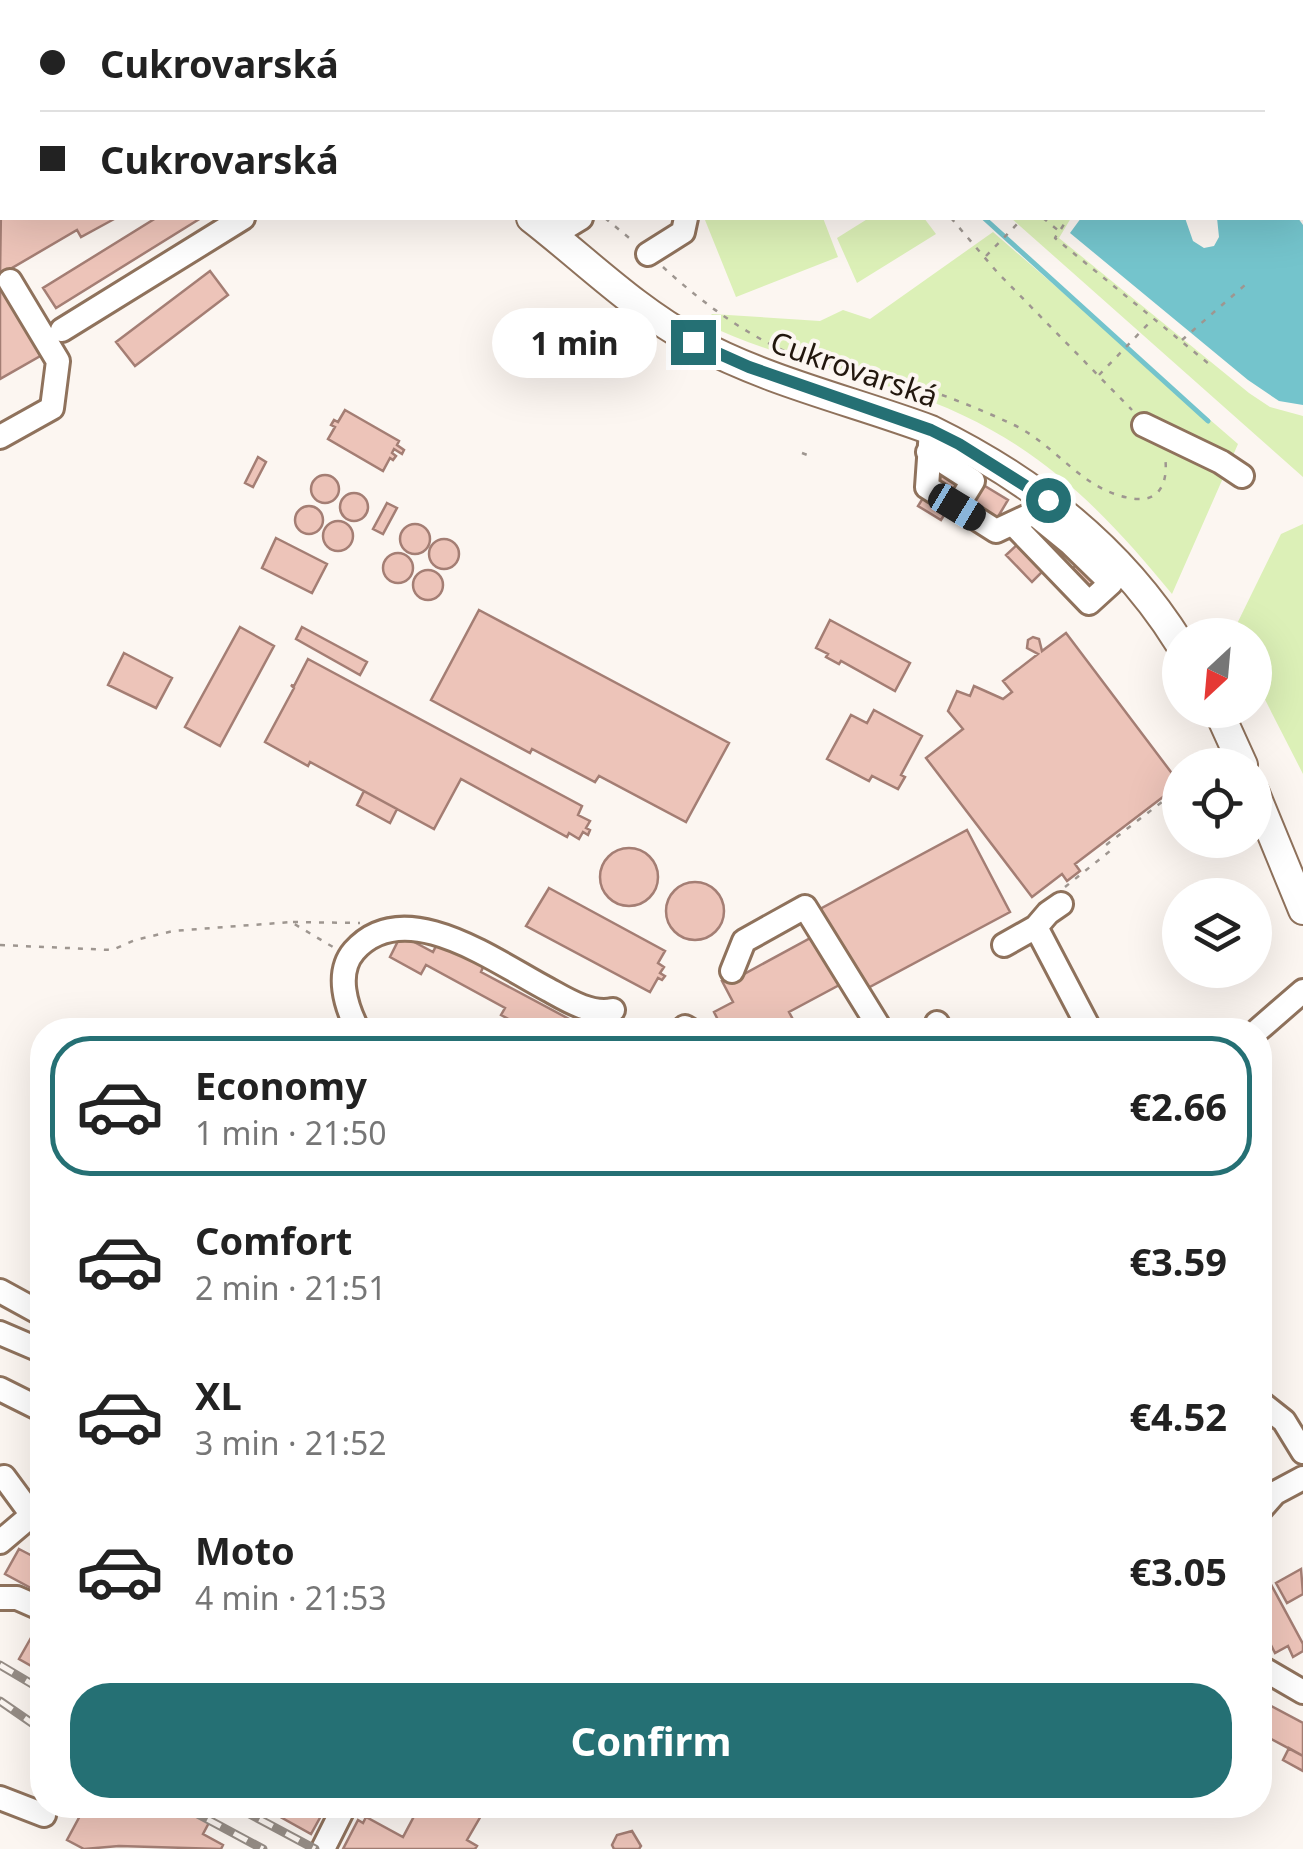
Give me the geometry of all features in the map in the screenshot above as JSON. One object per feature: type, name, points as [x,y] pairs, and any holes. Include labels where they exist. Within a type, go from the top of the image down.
[{"type":"main road","name":"Cukrovarská","points":[[534,220],[693,342],[929,449],[959,444],[1021,523],[1095,541],[1162,620]]},
{"type":"main road","points":[[1272,832],[1302,894]]},
{"type":"lane","points":[[62,330],[240,220]]},
{"type":"lane","points":[[554,235],[579,220]]},
{"type":"lane","points":[[648,254],[668,245],[683,232],[686,220]]},
{"type":"lane","points":[[0,436],[52,408],[58,361],[10,281]]},
{"type":"lane","points":[[1144,424],[1242,476]]},
{"type":"lane","points":[[929,449],[962,498],[1071,544],[1096,568],[1065,583]]},
{"type":"lane","points":[[1021,523],[1065,583]]},
{"type":"lane","points":[[1065,583],[1071,544]]},
{"type":"lane","points":[[1004,945],[1036,927],[1058,899]]},
{"type":"lane","points":[[732,972],[744,941],[805,906],[875,1018]]},
{"type":"lane","points":[[1036,927],[1084,1018]]},
{"type":"lane","points":[[352,1018],[346,1005],[344,966],[355,950],[374,936],[396,929],[438,931],[572,1002],[603,1012],[613,1010]]},
{"type":"lane","points":[[1272,1018],[1303,991]]},
{"type":"lane","points":[[1272,1025],[1303,1015]]},
{"type":"lane","points":[[0,1291],[30,1307]]},
{"type":"lane","points":[[0,1333],[30,1346]]},
{"type":"lane","points":[[0,1389],[30,1404]]},
{"type":"lane","points":[[1272,1412],[1284,1421],[1303,1452]]},
{"type":"lane","points":[[4,1477],[30,1509]]},
{"type":"lane","points":[[1272,1496],[1303,1478]]},
{"type":"lane","points":[[0,1542],[30,1523]]},
{"type":"lane","points":[[2,1594],[30,1604]]},
{"type":"lane","points":[[1272,1673],[1303,1692]]},
{"type":"lane","points":[[0,1798],[30,1809]]},
{"type":"lane","points":[[323,1849],[338,1818]]},
{"type":"path","points":[[607,220],[719,312],[764,341],[794,355],[886,377],[1017,426],[1082,478],[1112,493],[1141,500],[1156,495],[1167,473],[1165,456],[1144,424],[984,258],[954,220]]},
{"type":"path","points":[[984,258],[1021,220]]},
{"type":"path","points":[[1046,220],[1059,231]]},
{"type":"path","points":[[1067,220],[1055,238],[1208,364]]},
{"type":"path","points":[[1181,342],[1245,285]]},
{"type":"path","points":[[1099,375],[1153,319]]},
{"type":"path","points":[[802,453],[810,456]]},
{"type":"path","points":[[1058,899],[1110,852],[1106,846],[1162,802]]},
{"type":"path","points":[[291,922],[337,949],[344,966]]},
{"type":"path","points":[[0,946],[112,950],[173,931],[291,922],[366,923],[396,929]]},
{"type":"green space","points":[[705,220],[824,220],[838,257],[736,297]]},
{"type":"green space","points":[[866,220],[926,220],[936,234],[857,283],[837,238]]},
{"type":"green space","points":[[1013,220],[1070,220],[1059,238],[1249,393],[1270,407],[1303,416],[1303,477]]},
{"type":"green space","points":[[993,232],[1238,444],[1172,594],[1083,497],[1052,470],[982,425],[943,406],[775,352],[703,323],[712,314],[820,321],[843,310],[870,319]]},
{"type":"green space","points":[[1303,524],[1303,774],[1272,713],[1272,618],[1240,618],[1281,534]]},
{"type":"water","points":[[1080,220],[1186,220],[1193,241],[1204,248],[1214,246],[1219,237],[1217,220],[1299,220],[1303,225],[1303,405],[1279,401],[1248,380],[1070,233]]},
{"type":"building","points":[[1,220],[112,220],[81,237],[77,230],[0,275]]},
{"type":"building","points":[[153,220],[198,220],[56,308],[43,288]]},
{"type":"building","points":[[210,271],[228,295],[135,366],[116,342]]},
{"type":"building","points":[[0,281],[42,355],[0,379]]},
{"type":"building","points":[[345,410],[399,441],[402,454],[394,449],[392,453],[396,456],[390,458],[383,471],[328,439],[335,427],[331,425],[334,420],[338,422]]},
{"type":"building","points":[[258,457],[266,462],[253,487],[245,483]]},
{"type":"building","points":[[948,458],[968,503],[956,496],[941,520],[918,506]]},
{"type":"building","points":[[325,475],[335,479],[339,489],[335,499],[325,503],[315,499],[311,489],[315,479]]},
{"type":"building","points":[[980,483],[1008,500],[996,520],[968,503]]},
{"type":"building","points":[[354,493],[364,497],[368,507],[364,517],[354,521],[344,517],[340,507],[344,497]]},
{"type":"building","points":[[387,503],[397,508],[383,534],[373,529]]},
{"type":"building","points":[[309,506],[319,510],[323,520],[319,530],[309,534],[299,530],[295,520],[299,510]]},
{"type":"building","points":[[338,521],[352,530],[353,536],[344,550],[338,551],[324,542],[323,536],[332,522]]},
{"type":"building","points":[[415,524],[429,533],[430,539],[421,553],[415,554],[401,545],[400,539],[409,525]]},
{"type":"building","points":[[276,538],[327,564],[312,593],[262,568]]},
{"type":"building","points":[[444,539],[455,543],[459,554],[455,565],[444,569],[433,565],[429,554],[433,543]]},
{"type":"building","points":[[1019,543],[1045,569],[1032,582],[1006,555]]},
{"type":"building","points":[[398,553],[409,557],[413,568],[409,579],[398,583],[387,579],[383,568],[387,557]]},
{"type":"building","points":[[1079,562],[1110,593],[1098,604],[1068,573]]},
{"type":"building","points":[[428,570],[439,574],[443,585],[439,596],[428,600],[417,596],[413,585],[417,574]]},
{"type":"building","points":[[479,610],[729,743],[686,822],[599,776],[595,782],[532,749],[530,753],[431,700]]},
{"type":"building","points":[[830,620],[910,663],[895,691],[841,661],[839,664],[826,657],[828,654],[816,648]]},
{"type":"building","points":[[240,627],[274,646],[220,746],[185,727]]},
{"type":"building","points":[[302,627],[367,662],[360,675],[296,639]]},
{"type":"building","points":[[1066,633],[1162,760],[1162,798],[1075,864],[1080,871],[1067,881],[1062,874],[1032,897],[926,758],[963,729],[948,711],[957,691],[970,696],[974,686],[1003,699],[1012,692],[1003,681],[1038,654],[1027,648],[1028,640],[1039,639],[1042,651]]},
{"type":"building","points":[[124,653],[172,678],[156,708],[108,685]]},
{"type":"building","points":[[308,659],[582,806],[578,815],[590,821],[588,835],[583,832],[579,839],[569,833],[567,837],[461,779],[434,829],[265,742],[294,688],[291,685],[294,686]]},
{"type":"building","points":[[874,710],[922,736],[901,775],[905,777],[898,789],[872,776],[869,781],[827,759],[851,715],[867,723]]},
{"type":"building","points":[[364,791],[397,809],[390,823],[357,805]]},
{"type":"building","points":[[967,830],[1010,912],[864,990],[820,909]]},
{"type":"building","points":[[629,848],[650,856],[658,877],[650,898],[629,906],[608,898],[600,877],[608,856]]},
{"type":"building","points":[[695,882],[716,890],[724,911],[716,932],[695,940],[674,932],[666,911],[674,890]]},
{"type":"building","points":[[549,888],[665,951],[658,963],[664,967],[660,973],[665,976],[662,980],[658,978],[650,992],[526,926]]},
{"type":"building","points":[[401,935],[433,952],[439,940],[484,965],[481,972],[567,1018],[507,1018],[501,1015],[505,1008],[426,965],[421,974],[390,957]]},
{"type":"building","points":[[816,935],[843,983],[789,1012],[792,1018],[717,1018],[714,1012],[733,1002],[722,981],[744,974]]},
{"type":"building","points":[[19,1549],[30,1555],[30,1588],[5,1574]]},
{"type":"building","points":[[1301,1569],[1303,1594],[1287,1603],[1276,1583]]},
{"type":"building","points":[[1272,1586],[1303,1644],[1303,1651],[1293,1657],[1288,1646],[1275,1653]]},
{"type":"building","points":[[30,1640],[30,1665],[19,1659]]},
{"type":"building","points":[[1272,1706],[1303,1723],[1303,1756],[1272,1739]]},
{"type":"building","points":[[1289,1748],[1303,1756],[1303,1771],[1283,1760]]},
{"type":"building","points":[[79,1818],[211,1818],[203,1834],[223,1845],[221,1849],[84,1849],[67,1840]]},
{"type":"building","points":[[282,1818],[320,1818],[311,1834]]},
{"type":"building","points":[[366,1818],[403,1837],[413,1818],[480,1818],[467,1840],[477,1846],[475,1849],[343,1849],[358,1820],[363,1823]]},
{"type":"building","points":[[632,1831],[639,1849],[614,1849],[617,1835]]},
{"type":"waterway","points":[[986,220],[1208,421]]},
{"type":"railway","points":[[0,1665],[30,1683]]},
{"type":"railway","points":[[0,1701],[30,1722]]},
{"type":"railway","points":[[205,1818],[263,1849]]},
{"type":"railway","points":[[257,1818],[315,1849]]},
{"type":"route","points":[[693,342],[749,367],[931,430],[1048,500]]}]
